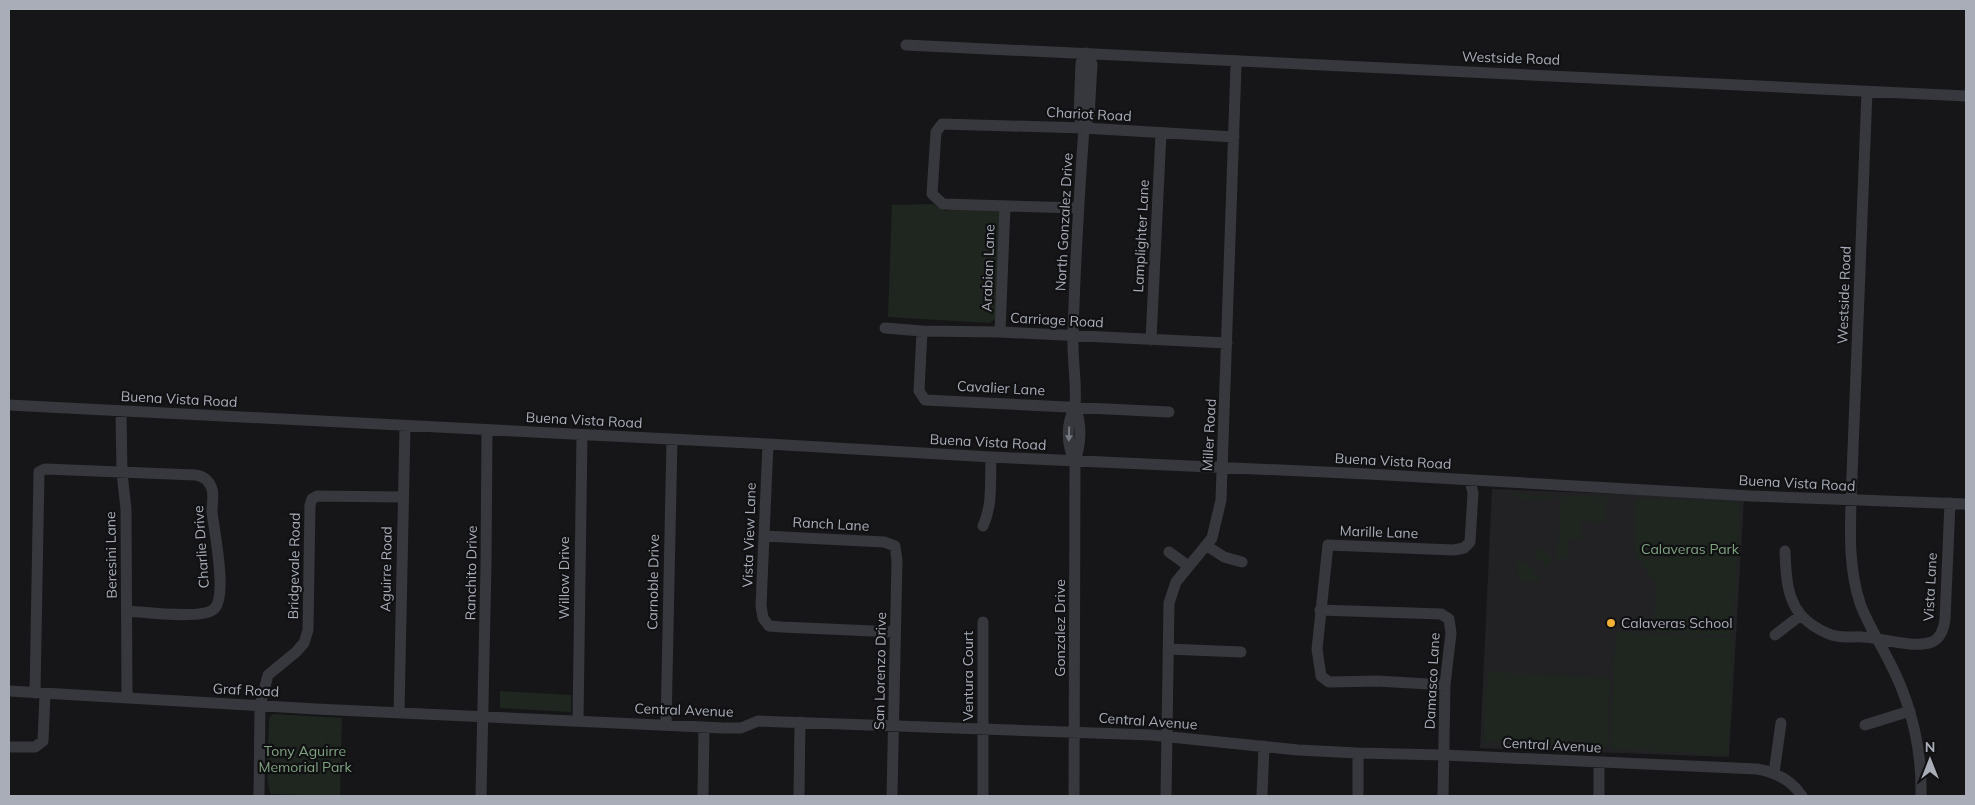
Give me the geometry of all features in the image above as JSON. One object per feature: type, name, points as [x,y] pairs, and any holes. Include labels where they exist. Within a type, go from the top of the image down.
[{"type":"street","name":"Westside Road","points":[[906,45],[1966,96]]},
{"type":"street","name":"North Gonzalez Drive","points":[[1075,461],[1079,450],[1079,418],[1075,407],[1076,389],[1073,337],[1078,208],[1084,128],[1079,117],[1081,63],[1086,53]]},
{"type":"street","name":"Miller Road","points":[[1166,796],[1168,616],[1171,594],[1176,582],[1187,566],[1207,546],[1212,538],[1218,516],[1223,468],[1236,66],[1239,61]]},
{"type":"street","name":"Westside Road","points":[[1867,90],[1850,547],[1853,576],[1860,602],[1897,678],[1910,711],[1921,758],[1922,796]]},
{"type":"street","name":"Chariot Road","points":[[1005,206],[943,204],[932,194],[936,132],[942,124],[1084,128],[1234,137]]},
{"type":"street","name":"Lamplighter Lane","points":[[1151,340],[1161,133]]},
{"type":"street","points":[[1005,206],[1078,208]]},
{"type":"street","name":"Arabian Lane","points":[[1000,332],[1005,206]]},
{"type":"street","name":"Carriage Road","points":[[885,328],[1227,343]]},
{"type":"street","name":"Cavalier Lane","points":[[922,331],[920,391],[925,400],[1169,412]]},
{"type":"street","name":"Buena Vista Road","points":[[9,405],[1851,501],[1966,504]]},
{"type":"street","name":"Beresini Lane","points":[[121,412],[122,473],[126,508],[127,698]]},
{"type":"street","name":"Aguirre Road","points":[[400,713],[402,497],[405,426]]},
{"type":"street","name":"Ranchito Drive","points":[[481,796],[487,430]]},
{"type":"street","name":"Willow Drive","points":[[578,721],[582,435]]},
{"type":"street","name":"Carnoble Drive","points":[[666,725],[672,439]]},
{"type":"street","name":"Vista View Lane","points":[[768,444],[761,606],[763,618],[769,626],[895,632]]},
{"type":"street","points":[[983,526],[989,512],[991,457]]},
{"type":"street","name":"Gonzalez Drive","points":[[1074,796],[1075,461]]},
{"type":"street","points":[[9,748],[35,747],[43,741],[40,694],[39,472],[45,469],[122,473]]},
{"type":"street","name":"Charlie Drive","points":[[122,473],[195,475],[202,476],[209,482],[212,489],[212,511],[219,562],[219,602],[214,610],[208,613],[189,615],[127,611]]},
{"type":"street","name":"Marille Lane","points":[[1445,685],[1378,681],[1329,682],[1321,676],[1317,649],[1320,610],[1328,545],[1454,550],[1464,548],[1470,542],[1473,493],[1470,481]]},
{"type":"street","name":"Bridgevale Road","points":[[259,796],[260,706],[268,675],[304,643],[308,630],[310,505],[312,499],[317,496],[402,497]]},
{"type":"street","name":"Vista Lane","points":[[1876,638],[1896,643],[1923,643],[1934,641],[1941,634],[1945,620],[1950,503]]},
{"type":"street","name":"Ranch Lane","points":[[764,536],[884,542],[895,546]]},
{"type":"street","name":"San Lorenzo Drive","points":[[892,796],[897,560],[895,546]]},
{"type":"street","points":[[1207,546],[1224,557],[1242,562]]},
{"type":"street","points":[[1785,551],[1787,584],[1790,594],[1801,614],[1829,634],[1839,637],[1876,638]]},
{"type":"street","points":[[1169,552],[1187,566]]},
{"type":"street","name":"Damasco Lane","points":[[1320,610],[1441,614],[1449,620],[1452,633],[1445,685],[1443,796]]},
{"type":"street","points":[[1775,635],[1801,614]]},
{"type":"street","name":"Ventura Court","points":[[983,622],[983,796]]},
{"type":"street","points":[[1168,649],[1241,652]]},
{"type":"street","name":"Graf Road","points":[[9,691],[483,717]]},
{"type":"street","points":[[1865,725],[1910,711]]},
{"type":"street","name":"Central Avenue","points":[[483,717],[738,728],[758,721],[1074,732],[1167,737],[1358,753],[1757,769],[1774,773],[1788,781],[1802,796]]},
{"type":"street","points":[[799,796],[800,722]]},
{"type":"street","points":[[1774,773],[1781,723]]},
{"type":"street","points":[[703,796],[704,727]]},
{"type":"street","points":[[1262,796],[1264,746]]},
{"type":"street","points":[[1358,753],[1358,796]]},
{"type":"street","points":[[1599,762],[1599,796]]},
{"type":"shaded area","name":"Calaveras School","points":[[1492,489],[1744,499],[1729,757],[1480,748]]},
{"type":"green space","points":[[933,204],[946,211],[964,206],[1002,208],[997,318],[989,323],[888,317],[892,205]]},
{"type":"green space","points":[[1514,493],[1534,495],[1537,499],[1537,495],[1560,496],[1535,500],[1519,499]]},
{"type":"green space","points":[[1561,496],[1607,497],[1605,522],[1581,521],[1581,539],[1568,539],[1568,558],[1558,560]]},
{"type":"green space","name":"Calaveras Park","points":[[1635,498],[1740,502],[1733,636],[1654,632],[1656,584],[1635,555]]},
{"type":"green space","points":[[1536,549],[1544,550],[1553,560],[1549,563],[1548,568],[1535,555]]},
{"type":"green space","points":[[1518,561],[1527,563],[1543,581],[1519,581]]},
{"type":"green space","points":[[1616,632],[1734,638],[1728,755],[1610,749]]},
{"type":"green space","points":[[1488,672],[1610,678],[1607,748],[1483,742]]},
{"type":"green space","points":[[500,691],[571,695],[571,712],[500,708]]},
{"type":"green space","name":"Tony Aguirre Memorial Park","points":[[273,714],[342,718],[340,796],[271,794],[267,758],[269,718]]},
{"type":"place","name":"Calaveras School","points":[[1611,623]]}]
